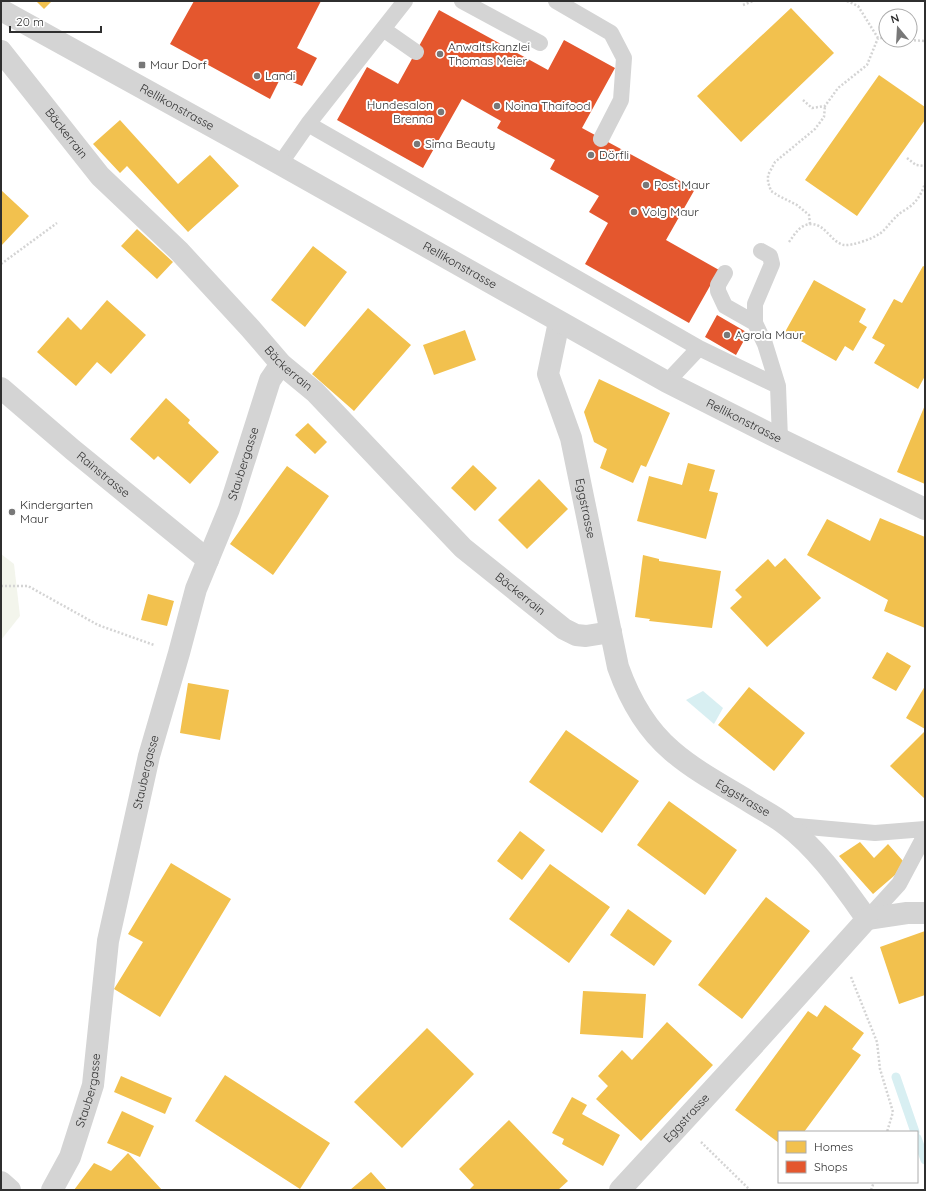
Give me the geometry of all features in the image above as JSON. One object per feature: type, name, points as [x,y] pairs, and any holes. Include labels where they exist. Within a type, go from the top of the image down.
[{"type":"street","name":"Rellikonstrasse","points":[[1,10],[280,164],[667,382],[780,440],[925,509]]},
{"type":"street","name":"Bäckerrain","points":[[1,51],[100,176],[179,251],[281,364],[315,392],[463,548],[564,629],[576,635],[586,636],[611,632]]},
{"type":"street","name":"Eggstrasse","points":[[559,322],[548,374],[571,438],[618,667],[626,689],[639,713],[654,733],[671,750],[698,771],[786,824],[816,853],[867,919],[682,1124],[620,1190]]},
{"type":"street","name":"Staubergasse","points":[[52,1190],[70,1157],[93,1085],[108,941],[149,756],[196,589],[229,509],[270,380],[281,364]]},
{"type":"street","name":"Rainstrasse","points":[[1,388],[73,450],[208,560]]},
{"type":"street","points":[[867,919],[907,913],[925,913]]},
{"type":"street","points":[[1,1182],[10,1190]]},
{"type":"lane","points":[[280,164],[308,124],[405,1]]},
{"type":"lane","points":[[462,1],[540,43]]},
{"type":"lane","points":[[556,1],[611,33],[624,58],[621,100],[601,138]]},
{"type":"lane","points":[[383,29],[416,52]]},
{"type":"lane","points":[[308,124],[699,348],[778,386]]},
{"type":"lane","points":[[761,251],[770,256],[772,264],[755,304],[756,323],[765,344],[778,386],[780,440]]},
{"type":"lane","points":[[725,273],[718,285],[718,292],[725,306],[756,323]]},
{"type":"lane","points":[[667,382],[699,348]]},
{"type":"lane","points":[[786,824],[875,833],[925,829]]},
{"type":"lane","points":[[867,919],[899,884],[925,835]]},
{"type":"path","points":[[743,5],[753,1]]},
{"type":"path","points":[[810,224],[809,215],[797,205],[771,191],[768,182],[768,175],[774,162],[815,129],[824,117],[825,106],[838,88],[867,65],[878,38],[858,6],[847,1]]},
{"type":"path","points":[[803,100],[812,108],[825,106]]},
{"type":"path","points":[[907,158],[916,165],[925,166]]},
{"type":"path","points":[[772,264],[799,228],[810,224],[824,229],[836,242],[846,245],[856,244],[880,234],[897,216],[910,208],[921,194],[925,183]]},
{"type":"path","points":[[1,264],[57,223]]},
{"type":"path","points":[[1,586],[28,586],[98,625],[179,653]]},
{"type":"path","points":[[833,958],[851,976],[877,1042],[880,1069],[893,1112],[887,1131]]},
{"type":"path","points":[[682,1124],[750,1190]]},
{"type":"shaded area","points":[[1,554],[14,564],[20,616],[1,640]]},
{"type":"water","points":[[703,691],[723,708],[714,724],[686,700]]},
{"type":"building: Homes","points":[[36,1],[52,1],[44,9]]},
{"type":"building: Homes","points":[[791,8],[834,53],[741,142],[697,96]]},
{"type":"building: Homes","points":[[879,75],[925,107],[925,120],[857,216],[805,180]]},
{"type":"building: Homes","points":[[120,120],[178,184],[210,155],[239,186],[188,232],[127,166],[120,173],[93,144]]},
{"type":"building: Homes","points":[[1,190],[29,216],[1,246]]},
{"type":"building: Homes","points":[[137,229],[173,262],[157,279],[121,246]]},
{"type":"building: Homes","points":[[313,246],[347,272],[305,327],[271,300]]},
{"type":"building: Homes","points":[[923,266],[925,267],[925,376],[918,389],[874,363],[885,345],[872,338],[894,299],[902,303]]},
{"type":"building: Homes","points":[[814,280],[866,309],[859,322],[867,327],[853,351],[845,346],[836,361],[785,332]]},
{"type":"building: Homes","points":[[107,300],[146,335],[111,374],[97,362],[76,386],[37,352],[68,317],[81,330]]},
{"type":"building: Homes","points":[[368,308],[411,345],[354,411],[312,374]]},
{"type":"building: Homes","points":[[465,330],[476,360],[434,375],[423,345]]},
{"type":"building: Homes","points":[[599,379],[670,413],[646,467],[641,465],[633,483],[600,468],[607,449],[594,442],[584,412]]},
{"type":"building: Homes","points":[[166,398],[190,420],[188,423],[219,452],[190,484],[158,456],[154,460],[130,439]]},
{"type":"building: Homes","points":[[925,405],[925,484],[897,472]]},
{"type":"building: Homes","points":[[308,423],[327,442],[315,454],[295,435]]},
{"type":"building: Homes","points":[[688,463],[715,470],[709,491],[718,493],[706,539],[637,521],[649,476],[682,485]]},
{"type":"building: Homes","points":[[473,465],[497,488],[475,511],[451,488]]},
{"type":"building: Homes","points":[[287,466],[329,496],[273,575],[230,544]]},
{"type":"building: Homes","points":[[539,479],[568,509],[527,549],[498,520]]},
{"type":"building: Homes","points":[[880,518],[925,537],[925,628],[884,611],[888,600],[807,555],[827,519],[870,541]]},
{"type":"building: Homes","points":[[643,555],[659,559],[659,561],[721,571],[712,628],[649,621],[650,619],[635,617]]},
{"type":"building: Homes","points":[[785,558],[821,598],[767,647],[730,608],[742,597],[735,590],[768,559],[775,567]]},
{"type":"building: Homes","points":[[148,594],[174,601],[167,626],[141,620]]},
{"type":"building: Homes","points":[[887,652],[911,666],[896,691],[872,678]]},
{"type":"building: Homes","points":[[188,683],[229,690],[220,740],[180,733]]},
{"type":"building: Homes","points":[[925,686],[925,729],[906,718]]},
{"type":"building: Homes","points":[[749,687],[805,733],[774,771],[718,725]]},
{"type":"building: Homes","points":[[566,730],[639,781],[602,833],[529,782]]},
{"type":"building: Homes","points":[[925,731],[925,799],[890,766]]},
{"type":"building: Homes","points":[[669,801],[737,850],[705,895],[637,845]]},
{"type":"building: Homes","points":[[520,831],[545,850],[522,880],[497,861]]},
{"type":"building: Homes","points":[[860,842],[874,858],[888,844],[903,861],[895,875],[873,894],[839,856]]},
{"type":"building: Homes","points":[[171,863],[231,899],[160,1017],[114,989],[143,942],[128,934]]},
{"type":"building: Homes","points":[[550,864],[610,907],[569,963],[509,919]]},
{"type":"building: Homes","points":[[766,897],[810,931],[742,1019],[698,985]]},
{"type":"building: Homes","points":[[628,909],[672,941],[654,966],[610,935]]},
{"type":"building: Homes","points":[[925,931],[925,995],[899,1004],[880,947]]},
{"type":"building: Homes","points":[[583,991],[646,994],[643,1038],[580,1034]]},
{"type":"building: Homes","points":[[825,1005],[864,1033],[852,1049],[861,1055],[805,1131],[778,1131],[778,1142],[735,1110],[808,1011],[817,1017]]},
{"type":"building: Homes","points":[[667,1022],[713,1065],[641,1141],[596,1099],[608,1086],[598,1076],[622,1050],[632,1060]]},
{"type":"building: Homes","points":[[427,1028],[474,1074],[402,1148],[354,1102]]},
{"type":"building: Homes","points":[[225,1075],[330,1143],[300,1189],[195,1121]]},
{"type":"building: Homes","points":[[121,1076],[172,1098],[165,1114],[114,1092]]},
{"type":"building: Homes","points":[[572,1097],[587,1105],[582,1114],[620,1135],[603,1166],[562,1144],[564,1139],[552,1133]]},
{"type":"building: Homes","points":[[122,1111],[154,1126],[140,1157],[107,1143]]},
{"type":"building: Homes","points":[[509,1120],[568,1181],[558,1190],[469,1190],[474,1185],[459,1169]]},
{"type":"building: Homes","points":[[128,1153],[162,1190],[74,1190],[94,1163],[111,1171]]},
{"type":"building: Homes","points":[[371,1172],[387,1190],[350,1190]]},
{"type":"building: Shops","points":[[194,1],[321,1],[297,48],[317,58],[302,86],[281,77],[270,99],[170,44]]},
{"type":"building: Shops","points":[[439,10],[548,70],[564,40],[615,68],[582,128],[695,189],[666,240],[719,270],[689,323],[585,264],[608,223],[589,212],[599,196],[550,169],[555,160],[497,128],[501,121],[462,99],[423,168],[337,120],[367,67],[398,84]]},
{"type":"building: Shops","name":"Agrola Maur","points":[[717,315],[748,333],[736,355],[705,337]]},
{"type":"waterway","points":[[896,1077],[915,1131]]},
{"type":"waterway","points":[[918,1141],[925,1160]]},
{"type":"place","name":"Anwaltskanzlei Thomas Meier","points":[[440,54]]},
{"type":"place","name":"Maur Dorf","points":[[142,65]]},
{"type":"place","name":"Landi","points":[[257,76]]},
{"type":"place","name":"Noina Thaifood","points":[[497,106]]},
{"type":"place","name":"Hundesalon Brenna","points":[[441,112]]},
{"type":"place","name":"Sima Beauty","points":[[417,144]]},
{"type":"place","name":"Dörfli","points":[[591,155]]},
{"type":"place","name":"Post Maur","points":[[646,185]]},
{"type":"place","name":"Volg Maur","points":[[634,212]]},
{"type":"place","name":"Agrola Maur","points":[[727,335]]},
{"type":"place","name":"Kindergarten Maur","points":[[12,512]]}]
